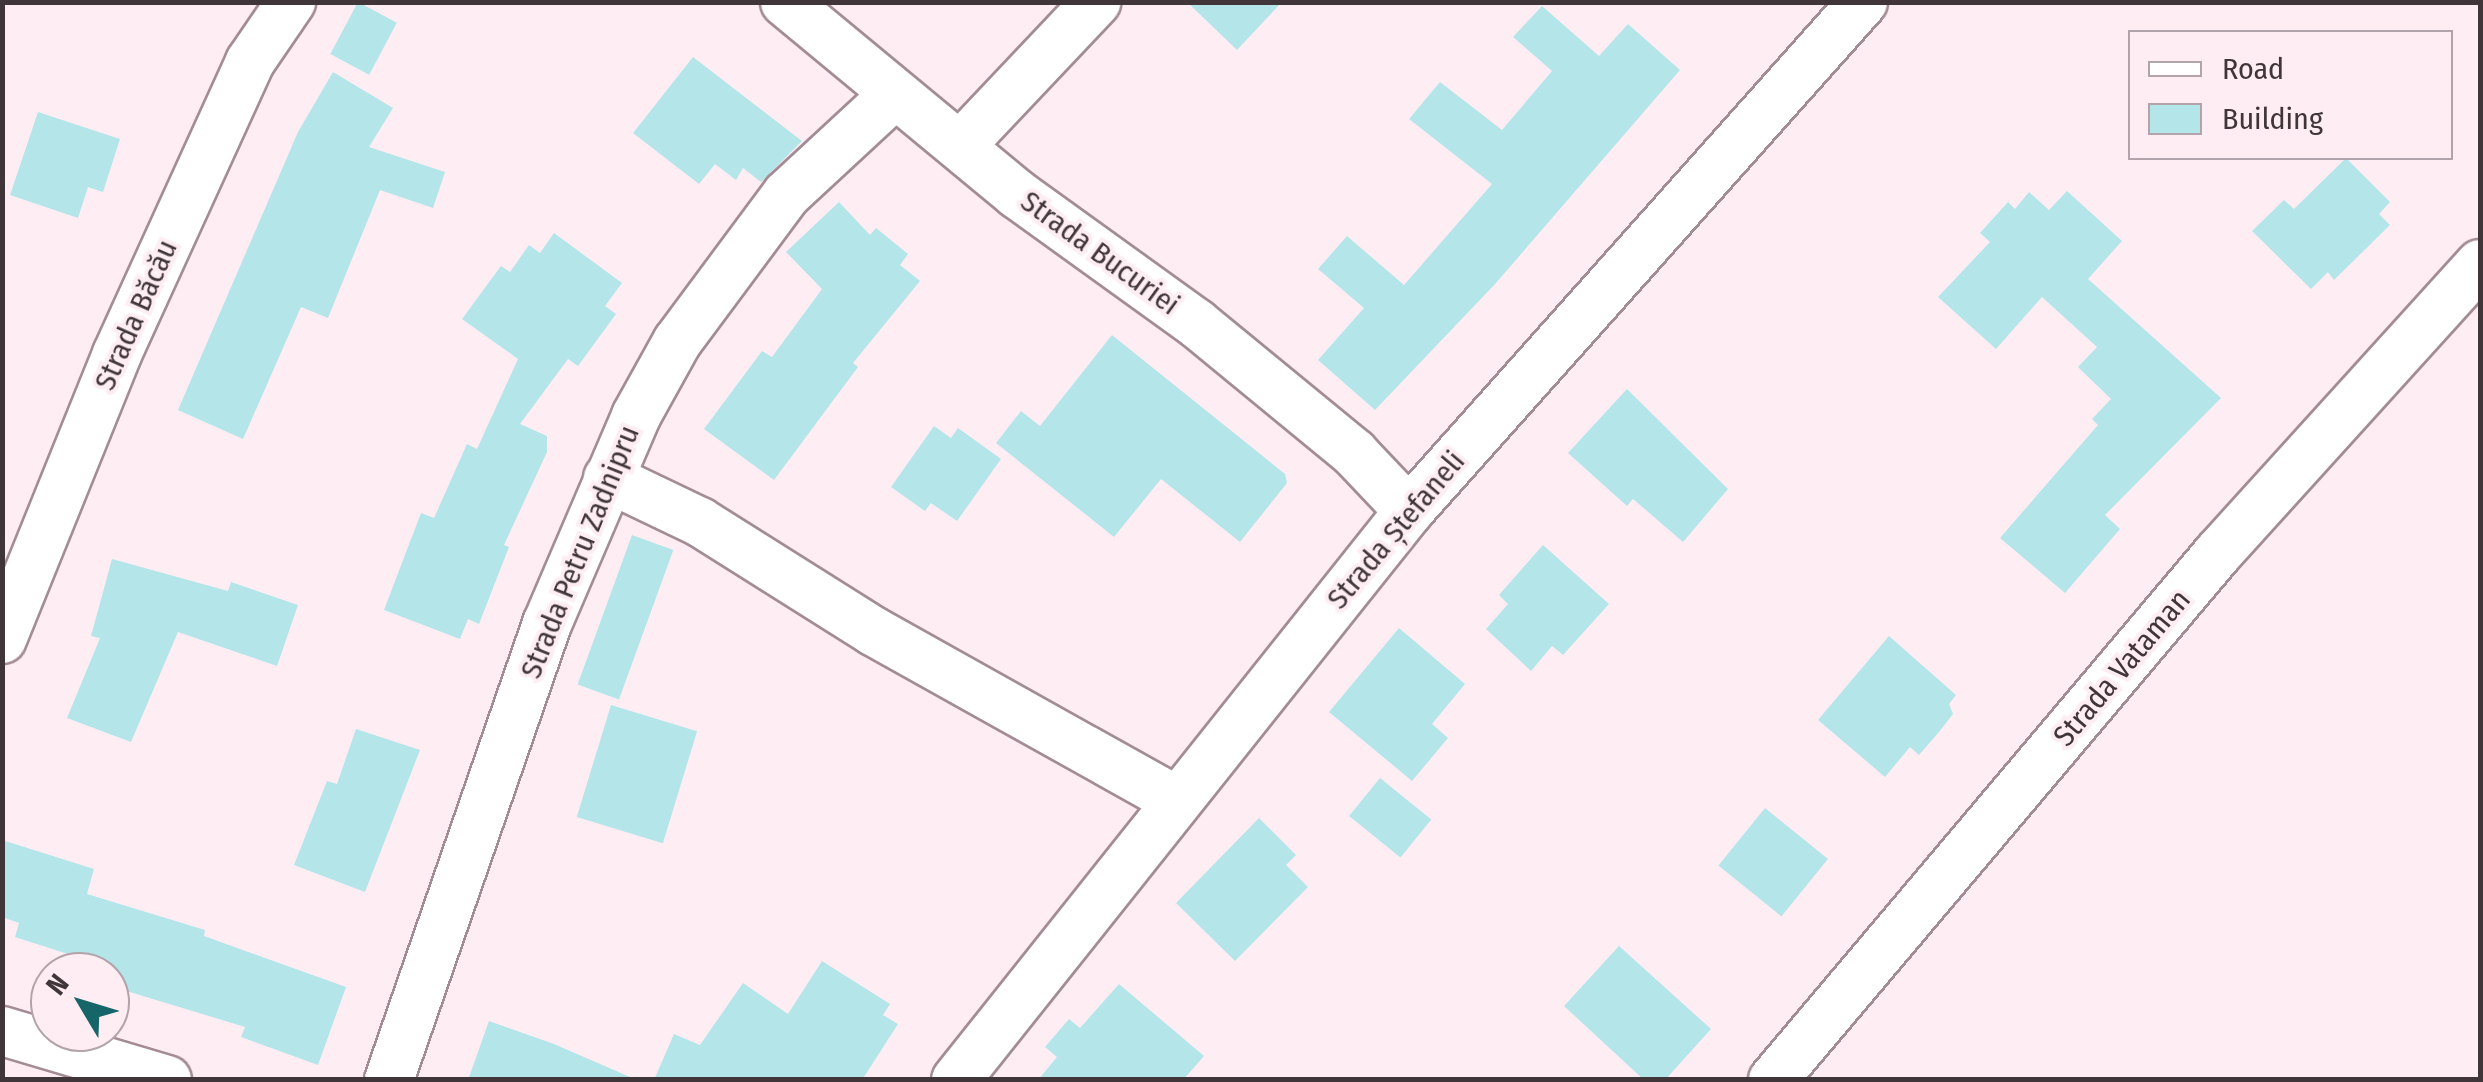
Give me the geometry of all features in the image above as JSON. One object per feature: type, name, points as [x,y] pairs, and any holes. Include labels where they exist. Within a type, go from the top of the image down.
[{"type":"street","name":"Strada Băcău","points":[[2,638],[133,320],[250,62],[291,2]]},
{"type":"street","name":"Strada Bucuriei","points":[[785,2],[893,96],[961,144],[1017,194],[1196,323],[1354,453],[1409,511]]},
{"type":"street","points":[[961,144],[1096,2]]},
{"type":"street","name":"Strada Ștefaneli","points":[[956,1080],[1003,1027],[1174,800],[1409,511],[1863,2]]},
{"type":"street","name":"Strada Petru Zadnipru","points":[[389,1080],[547,624],[608,478],[677,342],[786,194],[893,96]]},
{"type":"street","name":"Strada Vataman","points":[[1773,1080],[2218,553],[2480,264]]},
{"type":"street","points":[[608,478],[700,522],[873,630],[1174,800]]},
{"type":"street","points":[[2,1031],[167,1080]]},
{"type":"building","points":[[358,2],[397,23],[369,75],[330,54]]},
{"type":"building","points":[[1187,2],[1282,2],[1237,50]]},
{"type":"building","points":[[1542,6],[1599,56],[1628,24],[1680,70],[1496,283],[1375,410],[1318,360],[1364,308],[1318,269],[1347,236],[1404,285],[1492,184],[1409,119],[1440,82],[1502,130],[1552,71],[1513,37]]},
{"type":"building","points":[[693,57],[802,141],[761,182],[743,168],[736,180],[715,164],[699,184],[633,133]]},
{"type":"building","points":[[333,72],[393,108],[369,147],[445,172],[433,208],[380,190],[328,318],[301,307],[243,439],[178,410],[298,132]]},
{"type":"building","points":[[38,112],[120,139],[103,192],[88,187],[78,218],[10,195]]},
{"type":"building","points":[[2348,160],[2390,202],[2379,214],[2390,225],[2334,280],[2328,272],[2311,289],[2252,231],[2284,200],[2294,209]]},
{"type":"building","points":[[2067,191],[2122,241],[2088,279],[2221,398],[2105,515],[2120,529],[2065,593],[2000,538],[2098,425],[2092,419],[2111,399],[2078,367],[2097,347],[2042,297],[1996,349],[1938,297],[1990,242],[1980,233],[2008,202],[2015,209],[2029,192],[2049,210]]},
{"type":"building","points":[[839,202],[870,235],[876,228],[908,254],[900,265],[920,281],[853,363],[858,367],[774,480],[704,429],[762,351],[772,357],[822,289],[786,252]]},
{"type":"building","points":[[554,233],[622,283],[605,306],[616,314],[578,366],[568,359],[520,424],[547,436],[547,452],[504,545],[509,547],[479,624],[468,619],[460,639],[384,610],[421,513],[434,518],[467,444],[477,449],[518,359],[462,319],[501,266],[510,272],[529,245],[540,253]]},
{"type":"building","points":[[1112,335],[1285,474],[1287,483],[1240,542],[1161,479],[1114,537],[996,443],[1021,411],[1040,426]]},
{"type":"building","points":[[1627,389],[1728,489],[1683,542],[1633,499],[1627,506],[1568,453]]},
{"type":"building","points":[[934,426],[951,438],[958,428],[1001,459],[957,521],[931,503],[925,511],[891,487]]},
{"type":"building","points":[[632,535],[673,550],[619,699],[578,684]]},
{"type":"building","points":[[1543,545],[1609,604],[1563,655],[1552,646],[1531,671],[1486,629],[1508,604],[1499,595]]},
{"type":"building","points":[[112,559],[228,591],[231,582],[298,605],[277,666],[178,632],[131,742],[67,718],[100,638],[91,636]]},
{"type":"building","points":[[1399,628],[1465,684],[1432,724],[1448,738],[1412,781],[1329,712]]},
{"type":"building","points":[[1889,636],[1956,695],[1949,704],[1953,714],[1939,732],[1919,755],[1910,747],[1885,777],[1818,720]]},
{"type":"building","points":[[611,705],[697,731],[663,843],[577,817]]},
{"type":"building","points":[[356,729],[420,750],[365,892],[294,865],[327,781],[337,784]]},
{"type":"building","points":[[1380,778],[1431,820],[1400,858],[1349,816]]},
{"type":"building","points":[[1765,808],[1828,859],[1781,916],[1718,866]]},
{"type":"building","points":[[1259,818],[1296,855],[1286,865],[1308,887],[1235,961],[1176,903]]},
{"type":"building","points":[[2,840],[94,869],[87,894],[205,930],[204,936],[346,987],[318,1065],[241,1037],[245,1027],[130,992],[130,952],[62,952],[15,937],[19,923],[2,917]]},
{"type":"building","points":[[1619,946],[1711,1029],[1665,1080],[1644,1080],[1564,1006]]},
{"type":"building","points":[[822,961],[890,1004],[883,1015],[898,1024],[862,1080],[654,1080],[674,1034],[700,1045],[743,983],[788,1014]]},
{"type":"building","points":[[1119,984],[1204,1056],[1183,1080],[1038,1080],[1057,1057],[1045,1047],[1069,1019],[1080,1028]]},
{"type":"building","points":[[489,1021],[554,1044],[637,1080],[468,1080]]}]
